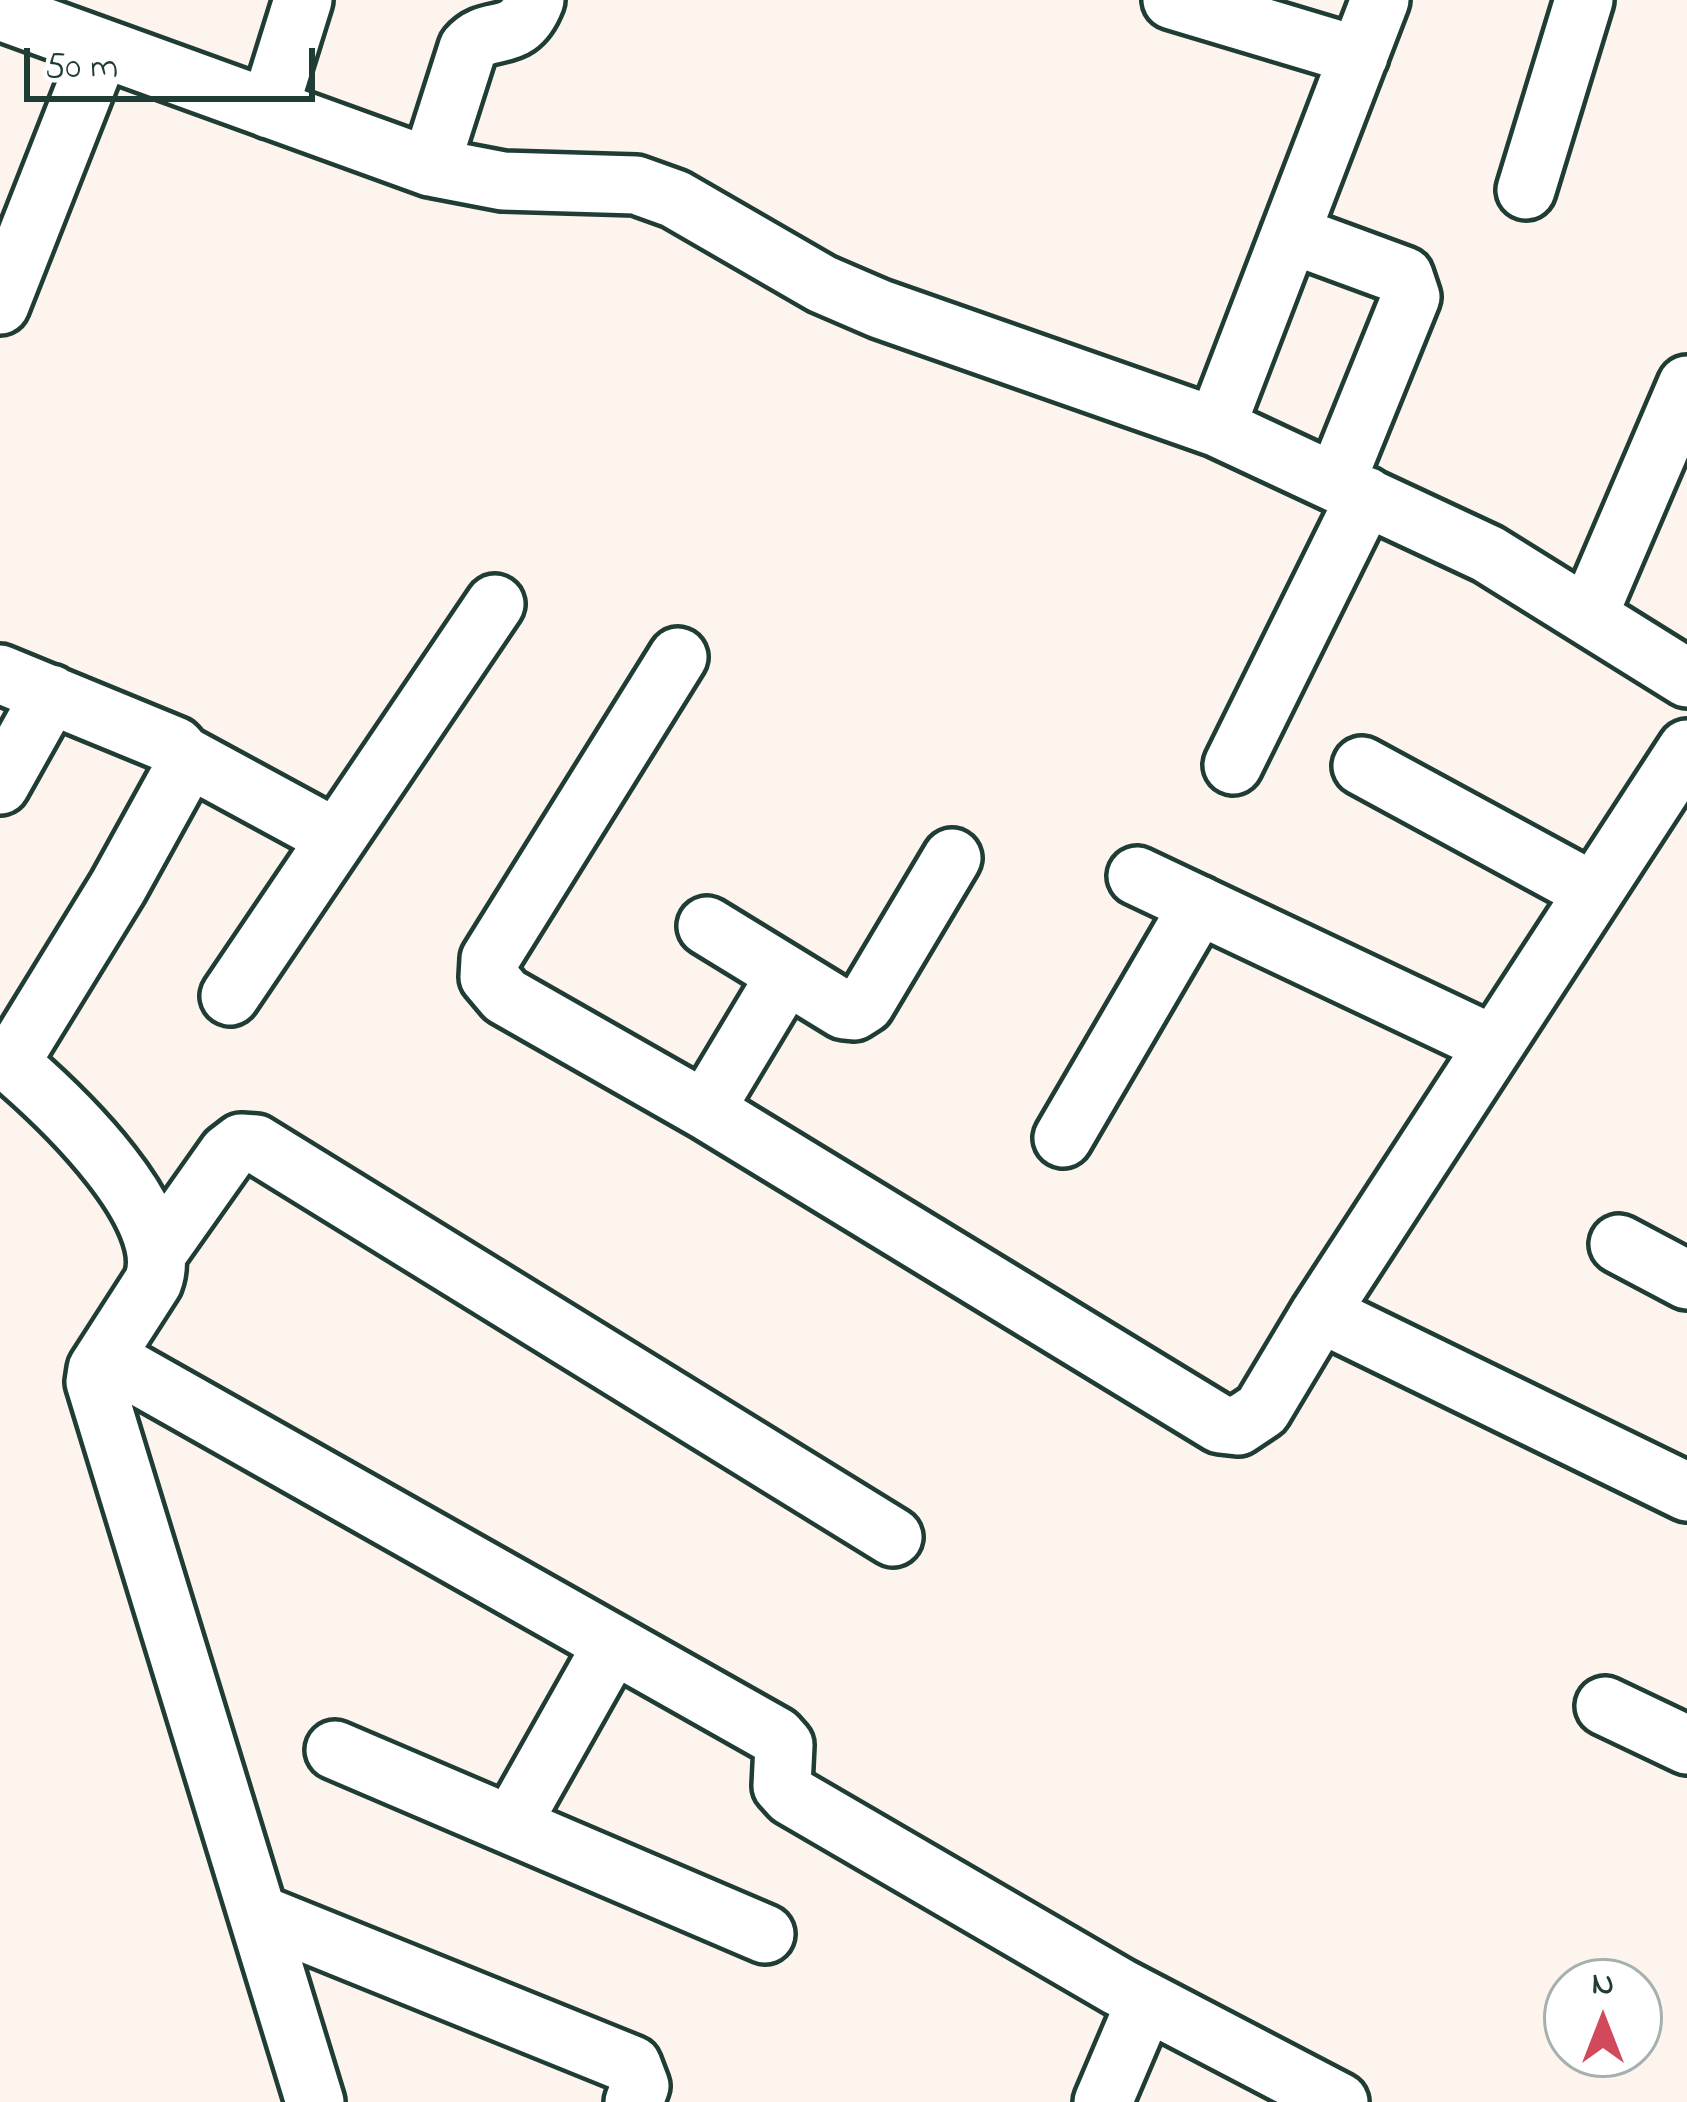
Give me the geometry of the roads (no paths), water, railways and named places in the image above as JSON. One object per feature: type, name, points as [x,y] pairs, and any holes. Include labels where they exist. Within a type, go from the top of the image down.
[{"type":"street","points":[[269,109],[303,0]]},
{"type":"street","points":[[430,167],[469,48],[475,39],[518,26],[528,18],[536,0]]},
{"type":"street","points":[[1172,0],[1359,56]]},
{"type":"street","points":[[1216,427],[1380,0]]},
{"type":"street","points":[[1526,190],[1584,0]]},
{"type":"street","points":[[0,10],[430,167],[502,182],[636,185],[675,199],[841,292],[1216,427],[1351,489],[1488,554],[1687,678]]},
{"type":"street","points":[[0,305],[101,48]]},
{"type":"street","points":[[1233,765],[1351,489],[1411,297],[1404,276],[1290,233]]},
{"type":"street","points":[[1588,616],[1687,385]]},
{"type":"street","points":[[230,996],[495,604]]},
{"type":"street","points":[[678,657],[490,958],[489,977],[506,996],[705,1110],[1220,1424],[1238,1426],[1262,1410],[1320,1313],[1687,749]]},
{"type":"street","points":[[0,785],[26,684],[176,746],[183,755],[334,837]]},
{"type":"street","points":[[183,755],[182,771],[118,886],[13,1058],[16,1068],[64,1110],[126,1189],[154,1238],[159,1266],[153,1282],[94,1382],[315,2102]]},
{"type":"street","points":[[1362,766],[1594,892]]},
{"type":"street","points":[[707,926],[844,1010],[854,1011],[865,1004],[952,858]]},
{"type":"street","points":[[1137,876],[1494,1045]]},
{"type":"street","points":[[1063,1138],[1199,905]]},
{"type":"street","points":[[705,1110],[786,975]]},
{"type":"street","points":[[158,1252],[228,1153],[241,1143],[256,1144],[893,1537]]},
{"type":"street","points":[[1619,1244],[1687,1280]]},
{"type":"street","points":[[1320,1313],[1687,1492]]},
{"type":"street","points":[[105,1357],[776,1736],[784,1745],[782,1786],[791,1796],[1146,2001],[1339,2102]]},
{"type":"street","points":[[511,1825],[613,1644]]},
{"type":"street","points":[[1605,1706],[1687,1745]]},
{"type":"street","points":[[335,1750],[765,1934]]},
{"type":"street","points":[[259,1914],[632,2065],[640,2086],[634,2102]]},
{"type":"street","points":[[1103,2102],[1146,2001]]}]
